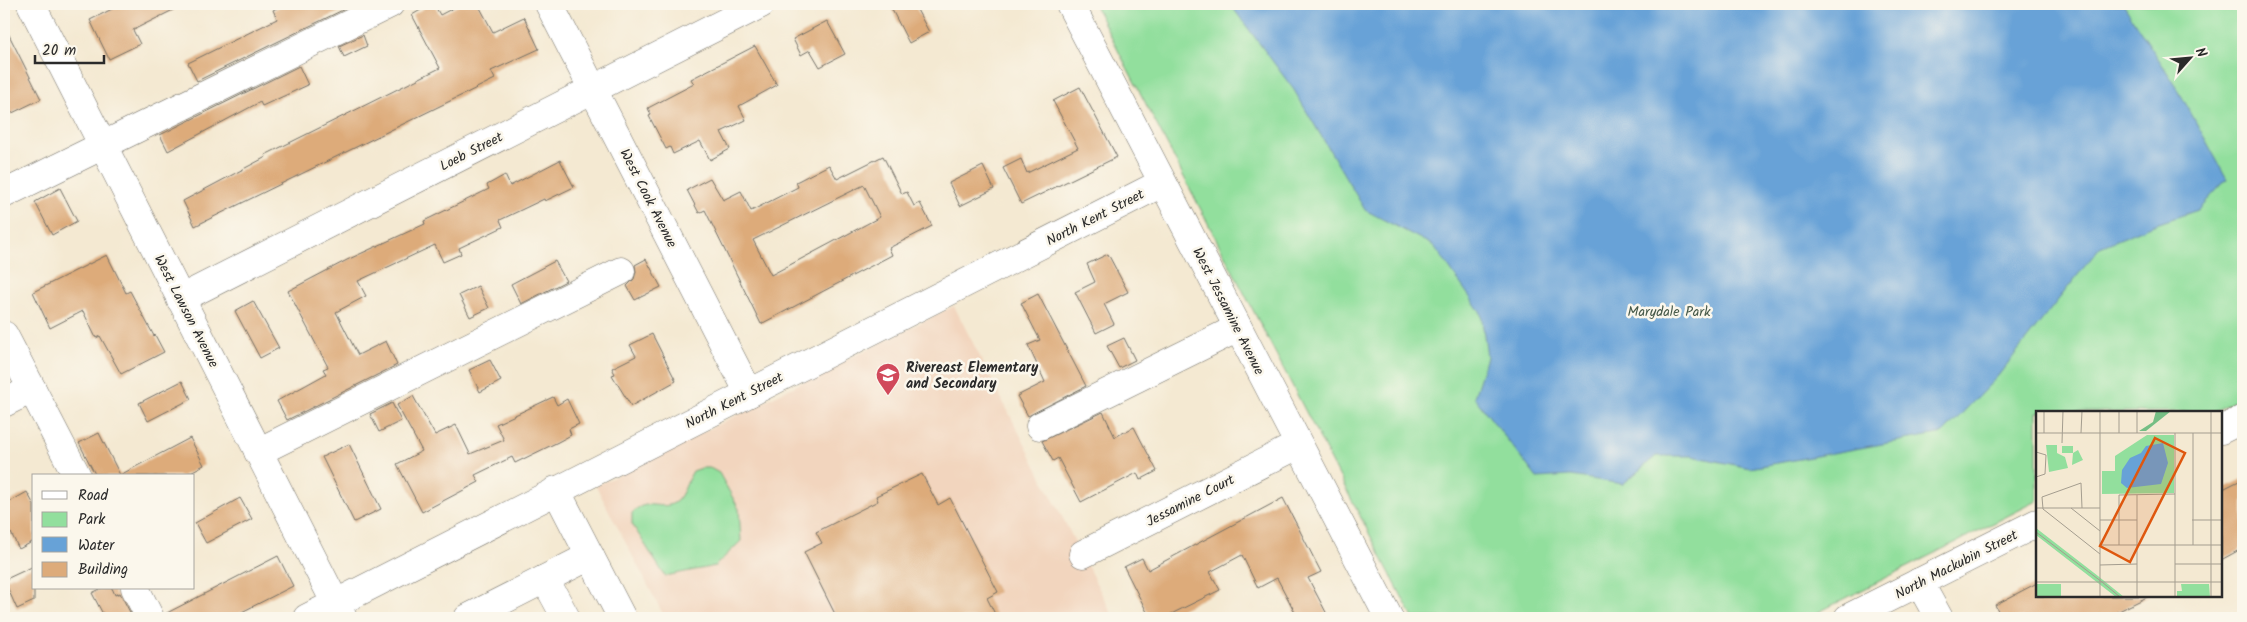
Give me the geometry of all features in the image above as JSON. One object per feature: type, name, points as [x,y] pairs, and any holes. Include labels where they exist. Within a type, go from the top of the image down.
[{"type":"street","name":"West Lawson Avenue","points":[[31,4],[339,612]]},
{"type":"street","points":[[4,194],[102,144],[390,4]]},
{"type":"street","name":"West Cook Avenue","points":[[549,4],[749,393]]},
{"type":"street","name":"Loeb Street","points":[[180,299],[761,4]]},
{"type":"street","name":"West Jessamine Avenue","points":[[1070,4],[1389,618]]},
{"type":"street","name":"North Kent Street","points":[[307,618],[339,612],[556,490],[1162,183]]},
{"type":"street","points":[[258,452],[621,271]]},
{"type":"street","points":[[1040,426],[1238,328]]},
{"type":"street","points":[[4,335],[76,474]]},
{"type":"street","points":[[4,403],[32,389]]},
{"type":"street","points":[[2222,430],[2243,419]]},
{"type":"street","name":"Jessamine Court","points":[[1083,554],[1298,445]]},
{"type":"street","points":[[556,490],[622,618]]},
{"type":"street","name":"North Mackubin Street","points":[[1848,618],[2036,524]]},
{"type":"street","points":[[483,615],[590,556]]},
{"type":"street","points":[[546,579],[566,618]]},
{"type":"street","points":[[1919,582],[1939,618]]},
{"type":"street","points":[[136,590],[150,618]]},
{"type":"shaded area","name":"Rivereast Elementary and Secondary","points":[[954,306],[1114,618],[665,618],[596,486]]},
{"type":"green space","name":"Marydale Park","points":[[1094,4],[2243,4],[2243,397],[2215,411],[2036,411],[2036,502],[1807,618],[1413,618]]},
{"type":"green space","points":[[710,468],[719,473],[739,509],[741,541],[715,566],[665,576],[632,524],[632,513],[642,506],[664,506],[674,503],[682,493],[693,471]]},
{"type":"water","points":[[1230,4],[2123,4],[2176,86],[2227,179],[2198,210],[2156,224],[2100,247],[1997,377],[1943,433],[1750,468],[1692,456],[1656,456],[1623,484],[1571,476],[1537,478],[1474,397],[1487,357],[1481,313],[1434,246],[1365,210],[1294,90]]},
{"type":"building","points":[[122,4],[185,4],[133,30],[140,44],[109,59],[90,20]]},
{"type":"building","points":[[284,4],[355,4],[197,81],[188,63],[277,19],[273,10]]},
{"type":"building","points":[[434,4],[440,15],[461,4],[478,4],[493,32],[524,17],[539,49],[491,71],[495,79],[195,226],[183,201],[266,157],[265,155],[440,68],[412,15]]},
{"type":"building","points":[[889,4],[914,4],[929,32],[909,43]]},
{"type":"building","points":[[827,21],[845,54],[820,67],[810,50],[801,55],[793,39]]},
{"type":"building","points":[[4,25],[41,99],[4,117]]},
{"type":"building","points":[[363,35],[367,46],[344,57],[339,46]]},
{"type":"building","points":[[755,46],[777,85],[739,106],[746,120],[721,132],[730,149],[710,160],[700,141],[673,154],[670,147],[666,149],[649,116],[651,115],[648,108],[694,84],[691,79]]},
{"type":"building","points":[[299,66],[308,85],[262,106],[260,102],[168,151],[160,135]]},
{"type":"building","points":[[1080,87],[1117,157],[1021,204],[1003,168],[1021,159],[1027,173],[1078,148],[1053,101]]},
{"type":"building","points":[[883,156],[902,194],[907,192],[914,206],[920,203],[932,226],[889,248],[892,255],[761,324],[705,210],[699,213],[687,190],[710,178],[723,200],[741,191],[751,211],[798,187],[796,182],[829,165],[837,179]],"holes":[[[864,185],[880,217],[771,275],[753,240]]]},
{"type":"building","points":[[560,160],[574,187],[500,220],[503,227],[459,248],[461,254],[443,262],[435,245],[358,281],[366,296],[336,312],[358,355],[386,341],[397,365],[287,420],[277,401],[326,374],[323,369],[328,367],[288,291],[347,260],[425,224],[424,221],[489,189],[487,185],[505,175],[510,186]]},
{"type":"building","points":[[983,166],[994,189],[960,206],[949,183]]},
{"type":"building","points":[[60,188],[77,221],[52,235],[35,202]]},
{"type":"building","points":[[1108,254],[1128,292],[1104,304],[1114,324],[1096,333],[1075,292],[1095,282],[1087,264]]},
{"type":"building","points":[[107,255],[126,293],[130,291],[164,352],[121,374],[100,336],[96,338],[83,311],[50,328],[33,292]]},
{"type":"building","points":[[646,259],[661,287],[635,300],[627,286],[634,279],[635,265]]},
{"type":"building","points":[[555,261],[566,281],[521,304],[511,284]]},
{"type":"building","points":[[478,286],[489,308],[470,317],[459,295]]},
{"type":"building","points":[[1038,294],[1086,386],[1028,416],[1017,396],[1045,382],[1028,345],[1040,340],[1021,303]]},
{"type":"building","points":[[253,301],[279,348],[260,358],[235,311]]},
{"type":"building","points":[[652,334],[676,381],[631,406],[612,375],[615,374],[612,368],[636,356],[630,345]]},
{"type":"building","points":[[1124,338],[1135,360],[1119,368],[1107,346]]},
{"type":"building","points":[[490,360],[501,381],[480,392],[469,370]]},
{"type":"building","points":[[182,381],[191,399],[148,421],[139,403]]},
{"type":"building","points":[[413,396],[435,435],[456,425],[470,454],[504,440],[496,424],[553,397],[557,405],[567,399],[579,424],[569,429],[571,435],[558,442],[515,463],[512,457],[475,475],[479,482],[422,512],[397,464],[422,451],[397,405]]},
{"type":"building","points":[[392,403],[401,421],[379,432],[370,414]]},
{"type":"building","points":[[1103,412],[1115,437],[1134,427],[1157,471],[1140,480],[1137,473],[1081,502],[1058,458],[1053,461],[1042,441]]},
{"type":"building","points":[[99,433],[120,474],[95,474],[79,443]]},
{"type":"building","points":[[190,438],[204,465],[187,474],[122,474]]},
{"type":"building","points":[[349,444],[381,509],[354,522],[322,457]]},
{"type":"building","points":[[922,474],[938,505],[950,498],[998,592],[987,598],[997,618],[837,618],[804,552],[822,543],[816,532],[878,501],[876,496]]},
{"type":"building","points":[[2243,479],[2243,548],[2222,559],[2222,490]]},
{"type":"building","points":[[27,492],[32,501],[32,542],[19,549],[11,533],[4,537],[4,505]]},
{"type":"building","points":[[240,498],[252,519],[206,543],[195,523]]},
{"type":"building","points":[[1283,498],[1321,572],[1308,578],[1329,618],[1298,618],[1277,578],[1258,588],[1242,555],[1210,572],[1220,590],[1163,618],[1150,618],[1124,567],[1142,558],[1148,570]]},
{"type":"building","points":[[278,556],[293,586],[230,618],[166,618],[165,614]]},
{"type":"building","points":[[32,567],[34,601],[17,609],[4,580]]},
{"type":"building","points":[[2036,584],[2036,597],[2147,597],[2105,618],[2002,618],[1995,605]]},
{"type":"building","points":[[98,590],[113,590],[115,595],[120,593],[133,618],[105,618],[92,593]]},
{"type":"place","name":"Rivereast Elementary and Secondary","points":[[888,396]]}]
